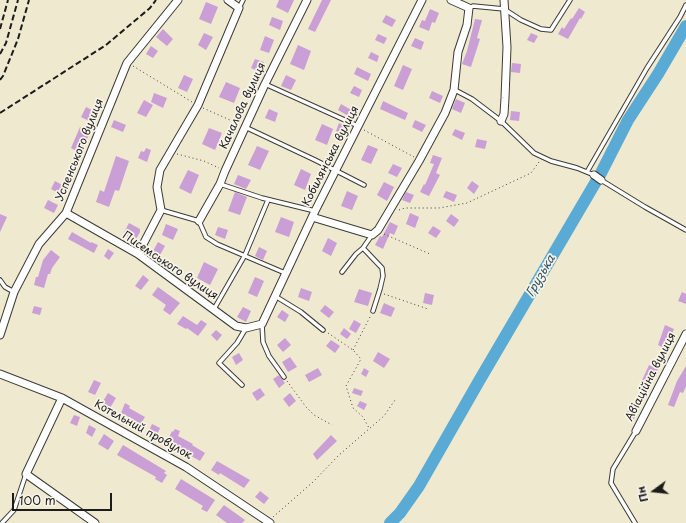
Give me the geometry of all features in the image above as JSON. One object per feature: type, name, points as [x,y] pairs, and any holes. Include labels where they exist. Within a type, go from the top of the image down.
[{"type":"street","name":"Успенського вулиця","points":[[0,335],[14,292],[39,244],[66,214],[127,62],[178,0]]},
{"type":"street","points":[[138,254],[162,210],[157,187],[160,170],[198,105],[238,8],[228,0]]},
{"type":"street","name":"Качалова вулиця","points":[[199,221],[220,184],[265,84],[307,0]]},
{"type":"street","name":"Кобилянська вулиця","points":[[262,324],[314,214],[422,0]]},
{"type":"street","points":[[314,214],[372,235],[378,230],[389,213],[444,113],[454,90],[458,52],[467,26],[469,8],[451,0]]},
{"type":"street","points":[[501,121],[504,114],[506,98],[507,47],[504,0]]},
{"type":"street","points":[[594,175],[601,180]]},
{"type":"street","name":"Писемського вулиця","points":[[66,214],[138,254],[236,326],[246,328]]},
{"type":"street","points":[[246,328],[262,324]]},
{"type":"street","name":"Авіаційна вулиця","points":[[636,431],[686,334]]},
{"type":"street","name":"Котельний провулок","points":[[0,374],[62,398],[186,467],[269,522]]},
{"type":"street","points":[[62,398],[26,474],[91,522]]},
{"type":"lane","points":[[238,8],[243,0]]},
{"type":"lane","points":[[469,8],[473,6],[504,9],[521,20],[540,29],[551,30],[570,0]]},
{"type":"lane","points":[[586,172],[686,5]]},
{"type":"lane","points":[[265,84],[358,126]]},
{"type":"lane","points":[[454,90],[472,99],[501,121],[534,153],[542,158],[578,168],[594,175]]},
{"type":"lane","points":[[245,127],[336,170],[364,185]]},
{"type":"lane","points":[[601,180],[686,230]]},
{"type":"lane","points":[[220,184],[314,214]]},
{"type":"lane","points":[[214,310],[245,255],[268,200]]},
{"type":"lane","points":[[162,210],[199,221],[206,237],[217,244],[285,273]]},
{"type":"lane","points":[[342,272],[372,235]]},
{"type":"lane","points":[[363,248],[382,268],[383,276],[374,311]]},
{"type":"lane","points":[[0,280],[5,288],[14,292]]},
{"type":"lane","points":[[275,296],[302,312],[323,330]]},
{"type":"lane","points":[[262,324],[266,349],[269,356],[284,377]]},
{"type":"lane","points":[[242,385],[219,363],[238,343],[246,328]]},
{"type":"lane","points":[[635,523],[611,483],[613,469],[636,431]]},
{"type":"lane","points":[[2,523],[14,510],[26,474]]},
{"type":"path","points":[[127,62],[198,105],[245,127]]},
{"type":"path","points":[[358,126],[419,160]]},
{"type":"path","points":[[170,152],[204,161],[225,171]]},
{"type":"path","points":[[389,213],[405,208],[439,208],[467,203],[531,173],[542,158]]},
{"type":"path","points":[[378,230],[430,254]]},
{"type":"path","points":[[379,292],[428,309]]},
{"type":"path","points":[[353,350],[374,311]]},
{"type":"path","points":[[323,330],[353,350],[361,358],[346,386],[353,408],[363,417],[369,429]]},
{"type":"path","points":[[284,377],[314,415],[332,425]]},
{"type":"path","points":[[269,522],[313,482],[338,456],[384,416],[395,400]]},
{"type":"building","points":[[279,0],[294,0],[288,13],[276,7]]},
{"type":"building","points":[[322,0],[331,0],[315,32],[308,29]]},
{"type":"building","points":[[206,2],[218,7],[211,24],[199,19]]},
{"type":"building","points":[[579,8],[585,12],[568,39],[558,34],[562,27],[564,29]]},
{"type":"building","points":[[430,9],[439,13],[435,23],[432,22],[429,31],[419,27],[422,20],[425,21]]},
{"type":"building","points":[[386,15],[396,20],[392,27],[382,22]]},
{"type":"building","points":[[272,17],[283,21],[280,30],[269,25]]},
{"type":"building","points":[[475,19],[482,20],[477,38],[480,39],[471,67],[462,64]]},
{"type":"building","points":[[163,29],[173,39],[167,46],[156,37]]},
{"type":"building","points":[[204,33],[213,37],[206,50],[198,45]]},
{"type":"building","points":[[531,33],[538,36],[534,43],[527,40]]},
{"type":"building","points":[[378,34],[387,38],[384,44],[375,40]]},
{"type":"building","points":[[265,36],[274,40],[269,53],[260,50]]},
{"type":"building","points":[[415,38],[424,42],[421,50],[411,46]]},
{"type":"building","points":[[298,45],[311,51],[304,70],[290,64]]},
{"type":"building","points":[[151,46],[158,51],[153,58],[146,54]]},
{"type":"building","points":[[371,52],[379,56],[377,62],[368,58]]},
{"type":"building","points":[[255,59],[264,62],[260,72],[251,68]]},
{"type":"building","points":[[512,63],[521,64],[520,73],[511,72]]},
{"type":"building","points":[[403,65],[412,69],[403,90],[394,86]]},
{"type":"building","points":[[357,67],[371,74],[368,81],[354,74]]},
{"type":"building","points":[[184,75],[193,79],[187,92],[178,88]]},
{"type":"building","points":[[286,75],[296,80],[291,90],[281,86]]},
{"type":"building","points":[[226,82],[240,88],[234,103],[219,97]]},
{"type":"building","points":[[354,86],[362,90],[359,97],[350,93]]},
{"type":"building","points":[[432,91],[443,96],[440,103],[429,98]]},
{"type":"building","points":[[154,93],[167,98],[163,108],[151,102]]},
{"type":"building","points":[[456,99],[465,103],[461,113],[452,109]]},
{"type":"building","points":[[144,100],[153,105],[146,117],[137,113]]},
{"type":"building","points":[[383,101],[408,113],[405,120],[380,109]]},
{"type":"building","points":[[341,104],[353,111],[350,117],[338,110]]},
{"type":"building","points":[[86,107],[94,111],[89,121],[81,117]]},
{"type":"building","points":[[269,109],[278,113],[275,122],[265,118]]},
{"type":"building","points":[[511,111],[520,112],[519,121],[510,120]]},
{"type":"building","points":[[114,120],[126,125],[123,132],[111,127]]},
{"type":"building","points":[[415,120],[426,125],[422,132],[412,127]]},
{"type":"building","points":[[339,123],[347,127],[343,135],[336,131]]},
{"type":"building","points":[[322,124],[333,129],[327,145],[315,140]]},
{"type":"building","points":[[80,127],[90,133],[80,153],[71,148]]},
{"type":"building","points":[[209,128],[222,133],[215,150],[202,144]]},
{"type":"building","points":[[455,129],[465,133],[462,140],[452,135]]},
{"type":"building","points":[[477,139],[487,141],[485,149],[475,147]]},
{"type":"building","points":[[368,145],[378,149],[371,164],[361,160]]},
{"type":"building","points":[[257,146],[269,151],[260,170],[248,165]]},
{"type":"building","points":[[146,148],[151,150],[147,162],[138,158],[141,151],[144,152]]},
{"type":"building","points":[[433,155],[442,158],[436,173],[440,175],[429,196],[420,192],[424,184],[425,185],[434,164],[430,163]]},
{"type":"building","points":[[116,156],[129,161],[119,191],[115,190],[109,207],[96,202],[100,190],[104,192]]},
{"type":"building","points":[[393,164],[402,168],[397,177],[388,173]]},
{"type":"building","points":[[301,169],[311,174],[305,190],[294,185]]},
{"type":"building","points":[[188,170],[199,175],[191,194],[179,188]]},
{"type":"building","points":[[238,175],[251,180],[246,189],[234,184]]},
{"type":"building","points":[[55,181],[64,186],[60,194],[51,189]]},
{"type":"building","points":[[472,181],[479,186],[474,194],[467,188]]},
{"type":"building","points":[[384,182],[394,187],[387,201],[377,195]]},
{"type":"building","points":[[347,191],[358,196],[352,210],[341,206]]},
{"type":"building","points":[[446,191],[457,195],[454,202],[443,197]]},
{"type":"building","points":[[235,192],[247,197],[240,215],[228,211]]},
{"type":"building","points":[[406,192],[414,195],[410,203],[402,200]]},
{"type":"building","points":[[48,200],[58,205],[54,213],[44,208]]},
{"type":"building","points":[[410,213],[419,217],[415,228],[406,224]]},
{"type":"building","points":[[0,214],[7,217],[0,232]]},
{"type":"building","points":[[451,214],[459,220],[454,227],[446,221]]},
{"type":"building","points":[[281,217],[294,222],[289,237],[275,232]]},
{"type":"building","points":[[390,222],[398,226],[394,235],[390,233],[383,249],[375,245],[380,236],[382,237]]},
{"type":"building","points":[[129,223],[140,229],[135,241],[123,234]]},
{"type":"building","points":[[166,224],[178,229],[173,240],[162,235]]},
{"type":"building","points":[[433,226],[441,231],[436,238],[428,233]]},
{"type":"building","points":[[218,227],[228,230],[225,239],[215,235]]},
{"type":"building","points":[[72,232],[91,243],[98,245],[94,253],[68,239]]},
{"type":"building","points":[[328,238],[337,243],[331,256],[322,251]]},
{"type":"building","points":[[158,242],[165,246],[160,255],[153,251]]},
{"type":"building","points":[[259,247],[267,251],[263,260],[255,256]]},
{"type":"building","points":[[108,249],[114,253],[109,260],[104,256]]},
{"type":"building","points":[[51,250],[60,257],[52,268],[50,274],[48,274],[44,288],[34,285],[43,260]]},
{"type":"building","points":[[204,262],[218,269],[210,285],[197,278]]},
{"type":"building","points":[[143,275],[149,280],[141,290],[135,286]]},
{"type":"building","points":[[255,277],[264,281],[257,297],[248,293]]},
{"type":"building","points":[[158,287],[180,303],[170,315],[163,310],[166,305],[152,295]]},
{"type":"building","points":[[301,288],[312,292],[309,301],[298,297]]},
{"type":"building","points":[[359,289],[372,293],[368,306],[354,302]]},
{"type":"building","points":[[682,292],[686,294],[686,304],[678,301]]},
{"type":"building","points":[[425,293],[434,295],[432,305],[423,303]]},
{"type":"building","points":[[384,303],[395,308],[391,317],[380,313]]},
{"type":"building","points":[[325,305],[334,312],[329,318],[320,311]]},
{"type":"building","points":[[34,306],[42,308],[40,315],[32,313]]},
{"type":"building","points":[[243,307],[251,311],[246,322],[237,317]]},
{"type":"building","points":[[282,310],[289,315],[285,322],[277,317]]},
{"type":"building","points":[[183,316],[197,325],[201,320],[207,324],[198,336],[187,328],[186,329],[177,324]]},
{"type":"building","points":[[354,320],[361,324],[356,333],[349,329]]},
{"type":"building","points":[[665,325],[674,329],[666,349],[658,345]]},
{"type":"building","points":[[344,328],[351,334],[347,339],[340,334]]},
{"type":"building","points":[[216,330],[222,335],[217,341],[211,335]]},
{"type":"building","points":[[285,338],[291,345],[283,352],[277,345]]},
{"type":"building","points":[[331,340],[340,346],[335,353],[326,346]]},
{"type":"building","points":[[378,352],[390,359],[384,368],[373,361]]},
{"type":"building","points":[[239,353],[243,360],[236,365],[232,357]]},
{"type":"building","points":[[290,357],[297,367],[288,372],[282,362]]},
{"type":"building","points":[[649,365],[658,369],[646,393],[638,389]]},
{"type":"building","points":[[686,366],[686,386],[683,393],[680,392],[674,407],[668,405],[677,381]]},
{"type":"building","points":[[318,368],[322,375],[309,382],[305,375]]},
{"type":"building","points":[[364,368],[369,371],[366,377],[361,374]]},
{"type":"building","points":[[279,375],[285,383],[279,388],[273,379]]},
{"type":"building","points":[[94,380],[101,383],[95,395],[88,392]]},
{"type":"building","points":[[260,388],[265,395],[257,401],[252,393]]},
{"type":"building","points":[[354,388],[363,391],[361,396],[352,393]]},
{"type":"building","points":[[108,393],[116,398],[110,408],[102,403]]},
{"type":"building","points":[[290,393],[296,401],[289,407],[283,399]]},
{"type":"building","points":[[360,401],[367,404],[364,410],[357,406]]},
{"type":"building","points":[[125,403],[130,406],[129,408],[145,417],[140,425],[132,421],[133,419],[121,413]]},
{"type":"building","points":[[630,406],[638,410],[634,419],[626,415]]},
{"type":"building","points":[[74,415],[80,417],[77,426],[70,423]]},
{"type":"building","points":[[152,424],[160,428],[157,435],[149,431]]},
{"type":"building","points":[[89,425],[96,429],[92,437],[86,433]]},
{"type":"building","points":[[175,429],[180,431],[178,436],[193,444],[192,445],[205,453],[200,461],[167,442],[172,431],[173,432]]},
{"type":"building","points":[[104,434],[114,441],[108,450],[98,444]]},
{"type":"building","points":[[331,435],[337,441],[317,460],[313,454]]},
{"type":"building","points":[[123,445],[166,471],[164,473],[167,475],[162,483],[155,479],[156,477],[117,455]]},
{"type":"building","points":[[217,461],[250,480],[244,488],[220,473],[219,475],[211,470]]},
{"type":"building","points":[[181,479],[215,500],[207,512],[201,509],[203,506],[175,489]]},
{"type":"building","points":[[260,491],[269,498],[264,504],[255,497]]},
{"type":"building","points":[[224,505],[245,520],[242,523],[227,523],[216,515]]},
{"type":"waterway","name":"Грузька","points":[[390,523],[400,513],[419,486],[601,173],[628,120],[658,74],[686,26]]},
{"type":"railway","points":[[0,29],[8,0]]},
{"type":"railway","points":[[0,54],[6,43],[18,0]]},
{"type":"railway","points":[[0,80],[18,39],[29,0]]},
{"type":"railway","points":[[0,113],[106,45],[150,8],[156,0]]}]
